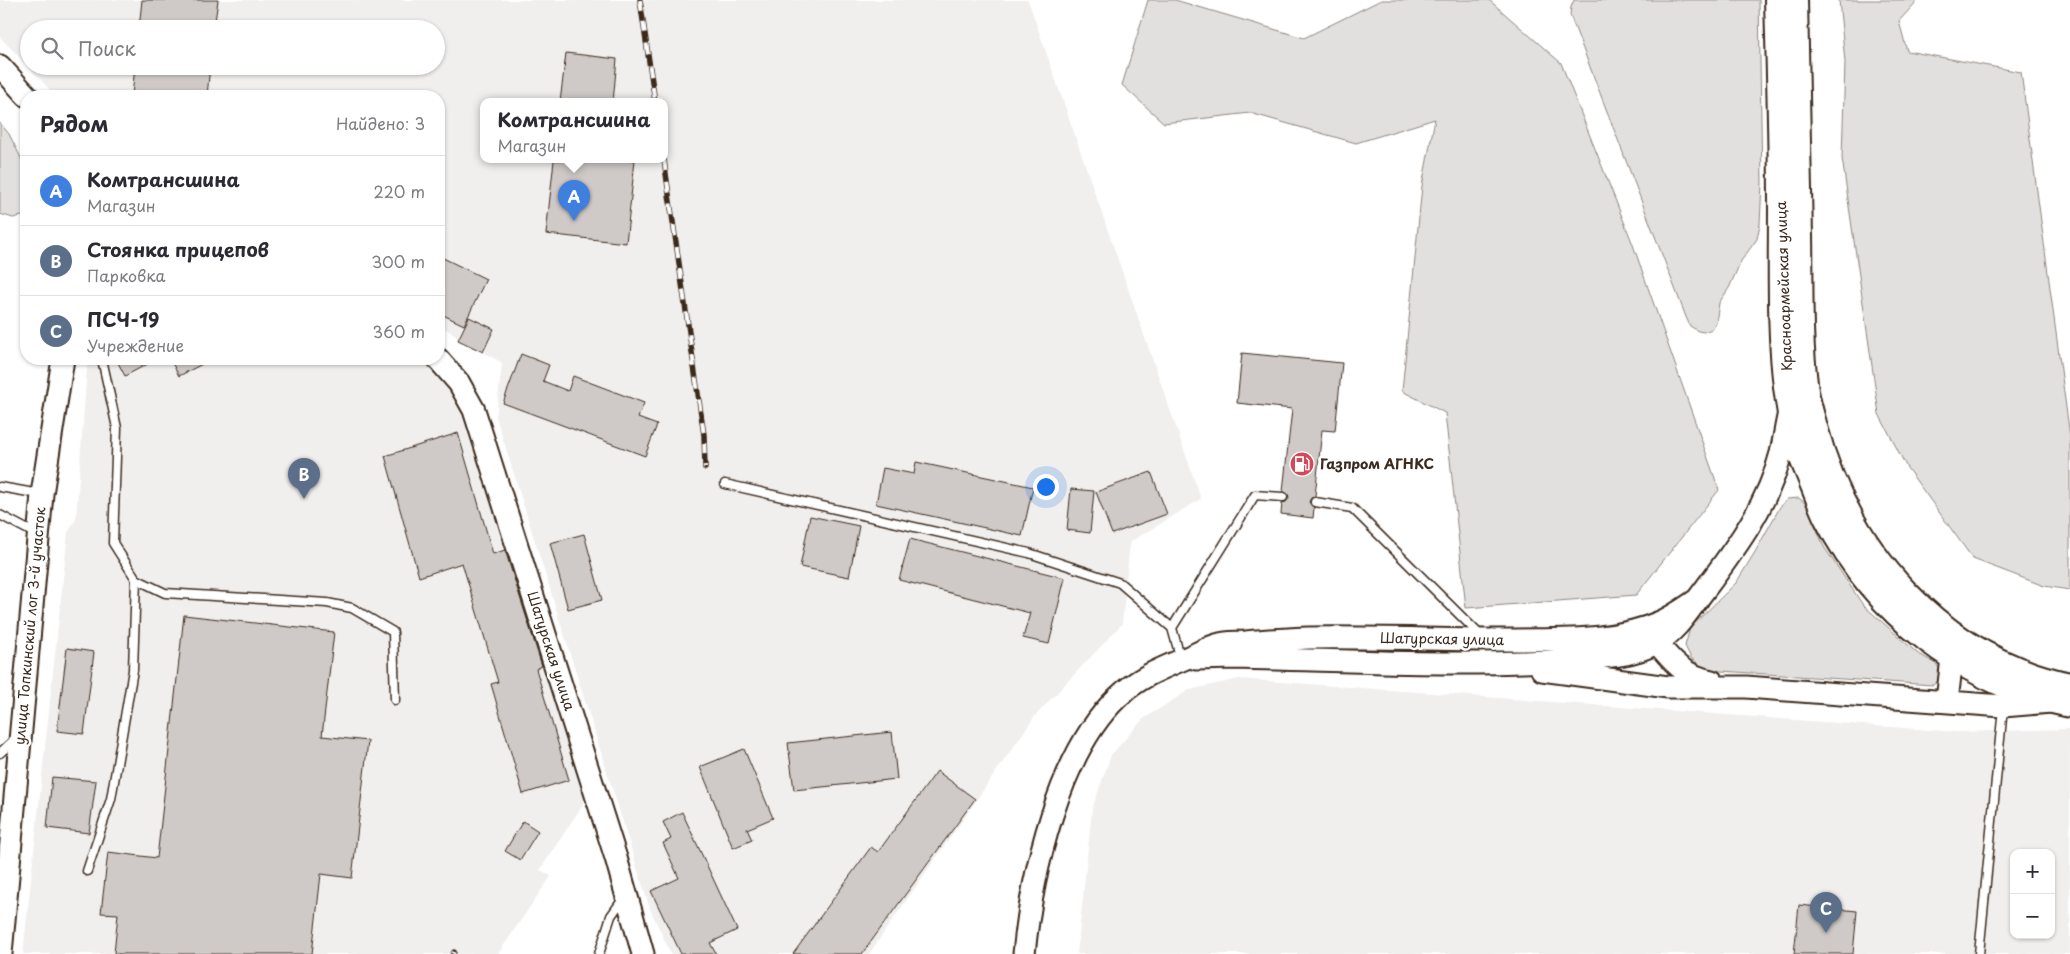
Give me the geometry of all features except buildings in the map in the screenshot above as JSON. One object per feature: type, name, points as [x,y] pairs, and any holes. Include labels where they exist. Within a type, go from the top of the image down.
[{"type":"main road","name":"Красноармейская улица","points":[[1777,0],[1781,162],[1781,290],[1784,353],[1800,409],[1832,481],[1852,519],[1884,570],[1915,604],[1960,638],[2005,664],[2045,680],[2070,685]]},
{"type":"main road","name":"Красноармейская улица","points":[[1795,0],[1801,315],[1805,384],[1800,409],[1798,448],[1826,518],[1850,558],[1875,592],[1907,624],[2004,696],[2064,702]]},
{"type":"main road","points":[[0,66],[22,90]]},
{"type":"main road","name":"улица Топкинский лог 3-й участок","points":[[0,954],[42,494],[62,365]]},
{"type":"main road","name":"Шатурская улица","points":[[443,365],[459,383],[474,410],[616,858],[643,954]]},
{"type":"main road","points":[[1770,487],[1781,453],[1800,409]]},
{"type":"main road","points":[[1770,487],[1798,448]]},
{"type":"main road","name":"Шатурская улица","points":[[1024,954],[1035,884],[1051,818],[1064,781],[1084,742],[1102,715],[1119,696],[1138,680],[1158,668],[1220,644],[1290,639],[1379,637],[1485,640],[1650,635],[1698,599],[1731,557],[1770,487]]},
{"type":"main road","points":[[1514,663],[1598,658],[1625,653],[1650,635],[1684,672],[1704,680],[1746,687]]},
{"type":"main road","name":"Шатурская улица","points":[[1181,660],[1234,658],[1514,663]]},
{"type":"main road","points":[[1947,701],[1952,658]]},
{"type":"main road","points":[[1514,663],[1550,672],[1668,687],[1746,687],[1947,701],[2004,696]]},
{"type":"lane","points":[[103,365],[117,428],[113,543],[136,579],[165,593],[327,602],[352,608],[394,632],[395,700]]},
{"type":"lane","points":[[726,484],[1029,553],[1120,583],[1172,628],[1181,660]]},
{"type":"lane","points":[[0,486],[42,494]]},
{"type":"lane","points":[[1172,628],[1255,494],[1282,497]]},
{"type":"lane","points":[[1315,502],[1352,508],[1485,640]]},
{"type":"lane","points":[[0,516],[38,535]]},
{"type":"lane","points":[[87,871],[111,799],[132,679],[136,579]]},
{"type":"lane","points":[[1979,954],[2004,696]]},
{"type":"lane","points":[[0,753],[20,734]]},
{"type":"lane","points":[[599,954],[611,916],[626,896]]},
{"type":"shaded area","points":[[0,0],[1028,0],[1201,499],[1130,542],[1122,624],[1035,716],[869,954],[671,954],[650,909],[496,417],[502,363],[445,329],[445,90],[50,90],[36,75],[445,75],[445,20],[20,20],[20,58],[0,37]]},
{"type":"shaded area","points":[[1148,0],[1175,0],[1304,38],[1381,0],[1489,0],[1561,63],[1632,242],[1719,490],[1636,595],[1466,608],[1445,413],[1402,391],[1422,186],[1435,119],[1356,143],[1250,113],[1164,123],[1122,85]]},
{"type":"shaded area","points":[[1574,0],[1759,0],[1762,183],[1760,224],[1757,239],[1741,261],[1729,288],[1719,303],[1716,323],[1712,329],[1704,332],[1698,331],[1690,326],[1686,317],[1570,15]]},
{"type":"shaded area","points":[[1839,0],[1918,0],[1899,21],[1907,51],[2021,72],[2070,437],[2070,590],[2044,586],[1973,559],[1907,468],[1879,414],[1842,158],[1845,62]]},
{"type":"shaded area","points":[[0,123],[9,134],[20,156],[20,216],[13,218],[0,214]]},
{"type":"shaded area","points":[[91,365],[427,365],[455,385],[587,790],[582,806],[540,870],[551,876],[498,954],[23,954],[68,532],[76,519],[87,367]]},
{"type":"shaded area","points":[[1799,498],[1807,505],[1824,547],[1863,605],[1917,653],[1935,663],[1941,670],[1941,679],[1933,685],[1706,670],[1691,658],[1685,646],[1690,628],[1736,583],[1780,507],[1787,499]]},
{"type":"shaded area","points":[[1239,679],[1958,732],[2070,729],[2070,954],[1077,954],[1092,809],[1111,755],[1143,719],[1189,690]]},
{"type":"railway","points":[[640,0],[654,98]]},
{"type":"railway","points":[[664,163],[704,435],[705,468]]},
{"type":"place","name":"Комтрансшина","points":[[574,221]]},
{"type":"place","name":"Газпром АГНКС","points":[[1302,464]]},
{"type":"place","name":"Стоянка прицепов","points":[[304,499]]},
{"type":"place","name":"ПСЧ-19","points":[[1826,933]]}]
